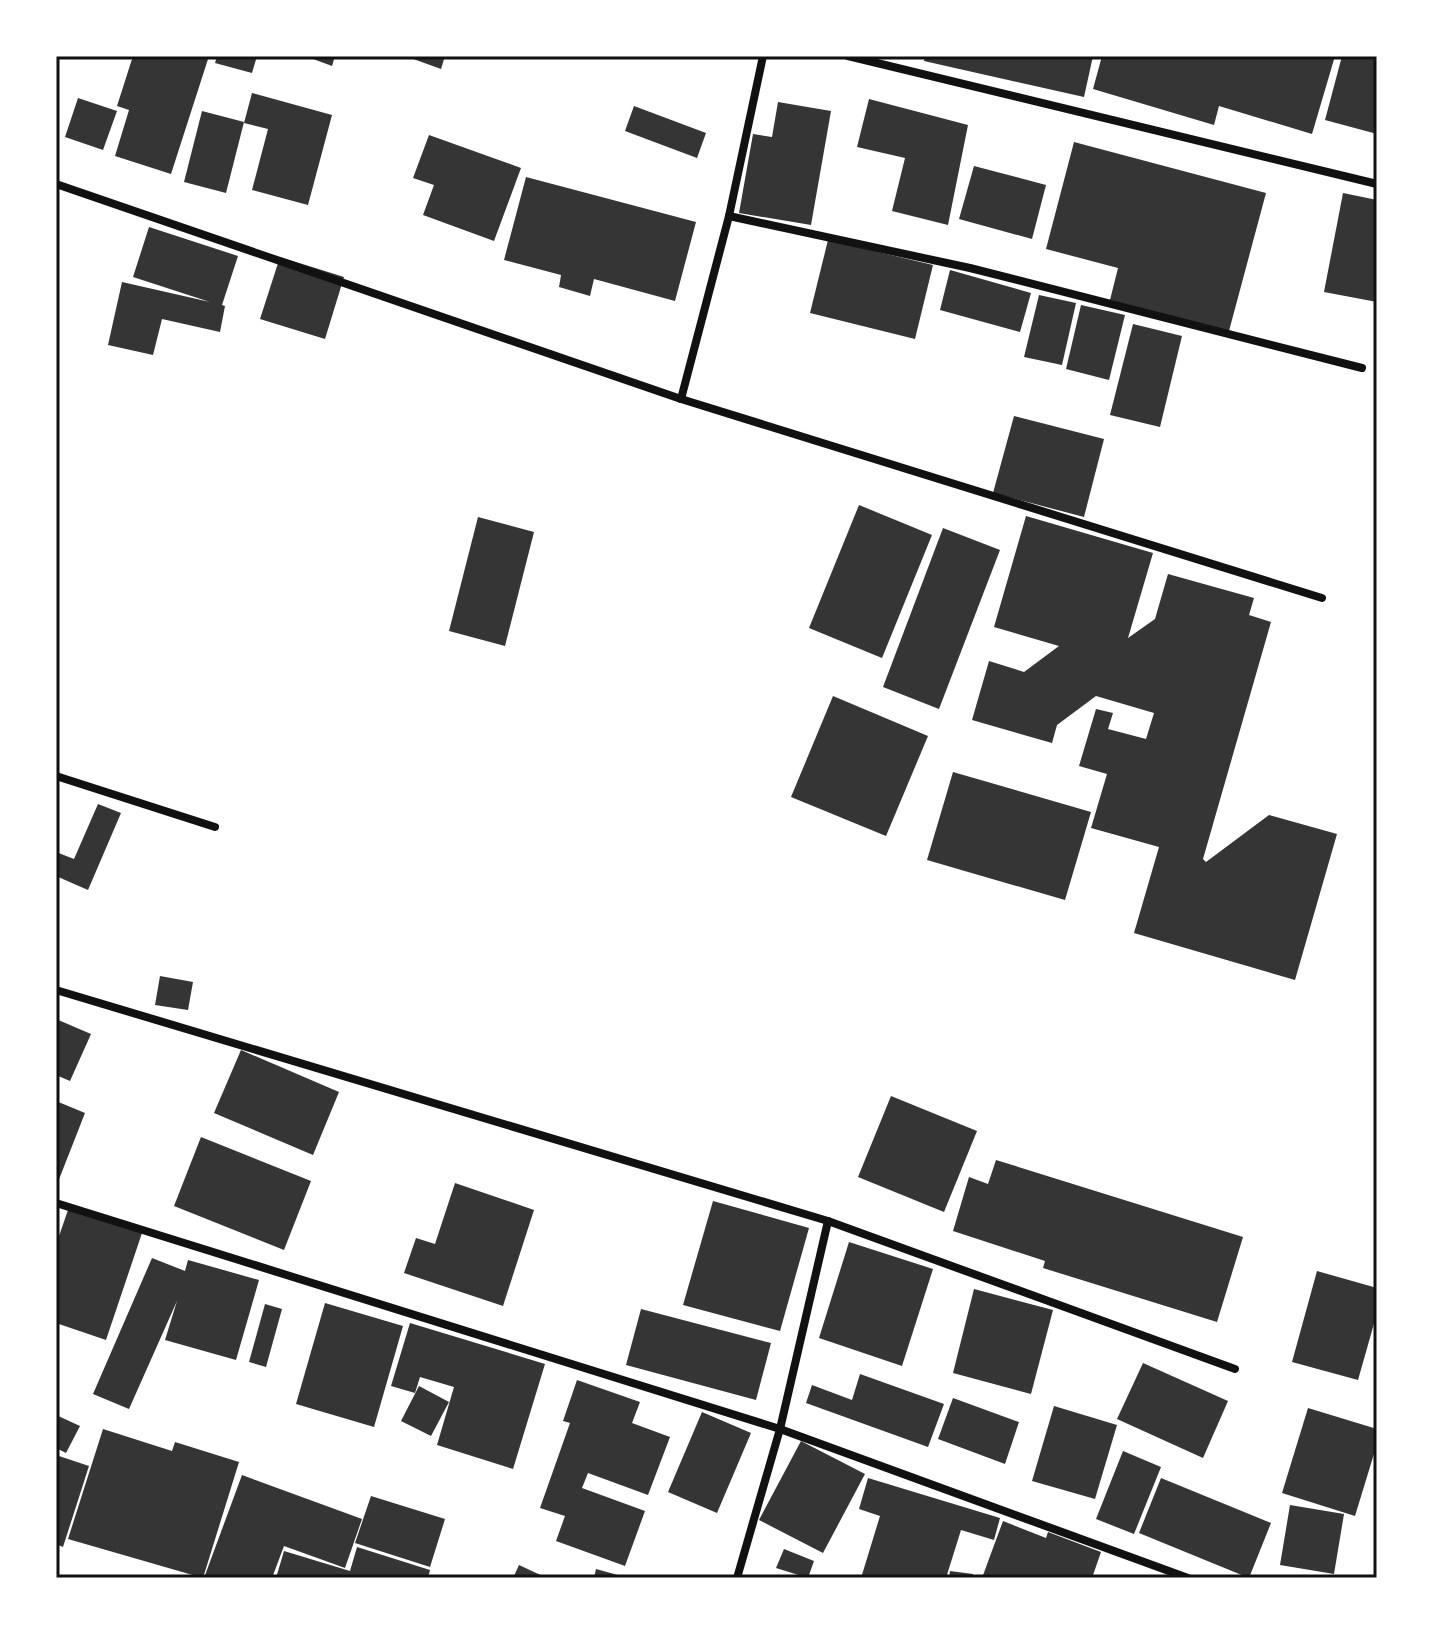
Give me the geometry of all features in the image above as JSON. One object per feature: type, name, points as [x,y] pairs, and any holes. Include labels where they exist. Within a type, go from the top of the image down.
[{"type":"street","points":[[681,399],[729,216],[763,56]]},
{"type":"street","points":[[848,56],[1377,184]]},
{"type":"street","points":[[56,184],[681,399],[1322,598]]},
{"type":"street","points":[[729,216],[970,268],[1362,368]]},
{"type":"street","points":[[56,776],[215,827]]},
{"type":"street","points":[[56,990],[828,1221],[1235,1369]]},
{"type":"street","points":[[56,1203],[780,1429],[1188,1578]]},
{"type":"street","points":[[737,1578],[780,1429],[828,1221]]},
{"type":"building","points":[[133,56],[209,56],[171,174],[115,156],[129,110],[117,106]]},
{"type":"building","points":[[217,56],[257,56],[252,73],[215,63]]},
{"type":"building","points":[[305,56],[335,56],[332,66]]},
{"type":"building","points":[[405,56],[445,56],[441,69]]},
{"type":"building","points":[[925,56],[1093,56],[1084,97],[924,61]]},
{"type":"building","points":[[1102,56],[1335,56],[1312,134],[1219,106],[1214,125],[1093,89]]},
{"type":"building","points":[[1342,56],[1377,56],[1377,134],[1325,120]]},
{"type":"building","points":[[252,93],[332,115],[308,205],[252,190],[268,129],[244,123]]},
{"type":"building","points":[[78,98],[117,111],[103,150],[65,137]]},
{"type":"building","points":[[869,99],[968,125],[948,225],[892,211],[905,158],[857,147]]},
{"type":"building","points":[[778,102],[831,111],[811,225],[739,213],[753,134],[772,137]]},
{"type":"building","points":[[634,106],[706,133],[697,158],[625,131]]},
{"type":"building","points":[[202,111],[244,122],[226,193],[184,182]]},
{"type":"building","points":[[429,135],[521,168],[494,241],[423,215],[434,185],[413,178]]},
{"type":"building","points":[[1074,142],[1266,193],[1229,331],[1110,300],[1118,268],[1046,249]]},
{"type":"building","points":[[974,166],[1046,185],[1032,239],[959,219]]},
{"type":"building","points":[[526,177],[696,222],[675,301],[594,279],[590,296],[559,287],[561,275],[504,260]]},
{"type":"building","points":[[1343,193],[1377,200],[1377,302],[1324,292]]},
{"type":"building","points":[[149,227],[238,256],[222,305],[225,306],[220,332],[162,319],[153,355],[108,345],[122,282],[210,302],[133,277]]},
{"type":"building","points":[[828,240],[933,265],[915,339],[810,313]]},
{"type":"building","points":[[280,257],[344,277],[325,339],[260,319]]},
{"type":"building","points":[[950,270],[1031,293],[1020,332],[940,310]]},
{"type":"building","points":[[1039,295],[1076,303],[1062,365],[1024,357]]},
{"type":"building","points":[[1081,305],[1125,315],[1109,380],[1066,369]]},
{"type":"building","points":[[1133,324],[1182,336],[1160,427],[1110,415]]},
{"type":"building","points":[[1014,416],[1104,439],[1084,517],[993,493]]},
{"type":"building","points":[[859,505],[932,535],[882,658],[809,628]]},
{"type":"building","points":[[1026,516],[1153,553],[1128,638],[1155,619],[1168,574],[1254,598],[1249,615],[1271,622],[1203,859],[1206,862],[1269,815],[1337,834],[1295,980],[1134,933],[1159,847],[1091,828],[1107,774],[1079,766],[1096,709],[1113,713],[1108,729],[1146,739],[1154,713],[1096,696],[1057,725],[1052,743],[972,720],[989,661],[1024,672],[1059,646],[994,627]]},
{"type":"building","points":[[478,517],[534,532],[505,646],[449,631]]},
{"type":"building","points":[[943,528],[1000,550],[939,709],[883,687]]},
{"type":"building","points":[[833,696],[928,736],[886,836],[791,797]]},
{"type":"building","points":[[953,772],[1091,812],[1065,900],[927,860]]},
{"type":"building","points":[[98,804],[121,813],[88,890],[56,876],[56,852],[74,859]]},
{"type":"building","points":[[160,976],[193,982],[188,1010],[155,1005]]},
{"type":"building","points":[[56,1019],[91,1034],[70,1081],[56,1075]]},
{"type":"building","points":[[241,1050],[339,1092],[313,1155],[214,1113]]},
{"type":"building","points":[[891,1096],[977,1131],[944,1212],[858,1177]]},
{"type":"building","points":[[56,1101],[85,1113],[56,1187]]},
{"type":"building","points":[[201,1137],[311,1181],[284,1250],[174,1206]]},
{"type":"building","points":[[996,1160],[1243,1237],[1217,1322],[1043,1268],[1045,1261],[953,1231],[969,1177],[988,1184]]},
{"type":"building","points":[[455,1183],[534,1210],[503,1306],[404,1273],[416,1238],[435,1244]]},
{"type":"building","points":[[713,1201],[809,1228],[780,1331],[683,1305]]},
{"type":"building","points":[[69,1207],[142,1233],[106,1340],[56,1323],[56,1245]]},
{"type":"building","points":[[849,1242],[933,1269],[902,1366],[819,1338]]},
{"type":"building","points":[[152,1258],[185,1271],[188,1260],[259,1280],[236,1360],[165,1340],[177,1301],[129,1409],[93,1394]]},
{"type":"building","points":[[1317,1271],[1377,1288],[1377,1313],[1358,1380],[1292,1362]]},
{"type":"building","points":[[974,1289],[1053,1310],[1031,1394],[953,1373]]},
{"type":"building","points":[[325,1303],[403,1326],[374,1427],[296,1404]]},
{"type":"building","points":[[265,1304],[282,1309],[266,1367],[249,1362]]},
{"type":"building","points":[[641,1309],[771,1343],[756,1400],[626,1365]]},
{"type":"building","points":[[410,1323],[545,1364],[513,1469],[437,1445],[454,1387],[420,1377],[415,1393],[391,1386]]},
{"type":"building","points":[[1143,1363],[1228,1401],[1203,1458],[1117,1419]]},
{"type":"building","points":[[860,1374],[944,1404],[928,1447],[806,1403],[812,1385],[852,1400]]},
{"type":"building","points":[[577,1380],[640,1402],[632,1423],[670,1437],[648,1495],[588,1473],[582,1488],[645,1511],[625,1566],[556,1541],[565,1516],[540,1508],[570,1423],[563,1421]]},
{"type":"building","points":[[419,1386],[449,1402],[431,1436],[401,1421]]},
{"type":"building","points":[[953,1398],[1019,1422],[1005,1464],[938,1439]]},
{"type":"building","points":[[1054,1406],[1117,1425],[1095,1499],[1032,1481]]},
{"type":"building","points":[[1308,1408],[1377,1429],[1377,1444],[1355,1516],[1282,1493]]},
{"type":"building","points":[[702,1412],[751,1433],[717,1513],[668,1492]]},
{"type":"building","points":[[56,1415],[80,1426],[66,1453],[56,1448]]},
{"type":"building","points":[[103,1429],[172,1451],[175,1442],[239,1462],[203,1578],[68,1539]]},
{"type":"building","points":[[801,1441],[865,1474],[823,1553],[759,1520]]},
{"type":"building","points":[[1123,1451],[1161,1467],[1134,1534],[1096,1519]]},
{"type":"building","points":[[56,1455],[89,1466],[63,1547],[56,1544]]},
{"type":"building","points":[[242,1475],[362,1519],[345,1568],[284,1546],[272,1578],[204,1578]]},
{"type":"building","points":[[868,1478],[1000,1518],[994,1540],[961,1530],[946,1578],[861,1578],[880,1516],[859,1509]]},
{"type":"building","points":[[1161,1478],[1271,1523],[1249,1578],[1139,1533]]},
{"type":"building","points":[[371,1496],[445,1519],[430,1567],[355,1543]]},
{"type":"building","points":[[1290,1505],[1344,1514],[1334,1574],[1280,1565]]},
{"type":"building","points":[[1003,1521],[1046,1538],[1048,1532],[1101,1552],[1092,1578],[982,1578]]},
{"type":"building","points":[[357,1547],[430,1570],[428,1578],[276,1578],[284,1551],[350,1571]]},
{"type":"building","points":[[784,1549],[814,1561],[808,1578],[776,1568]]},
{"type":"building","points":[[519,1565],[547,1578],[513,1578]]},
{"type":"building","points":[[596,1569],[625,1577],[625,1578],[594,1578]]},
{"type":"building","points":[[950,1571],[973,1574],[973,1578],[949,1578]]}]
